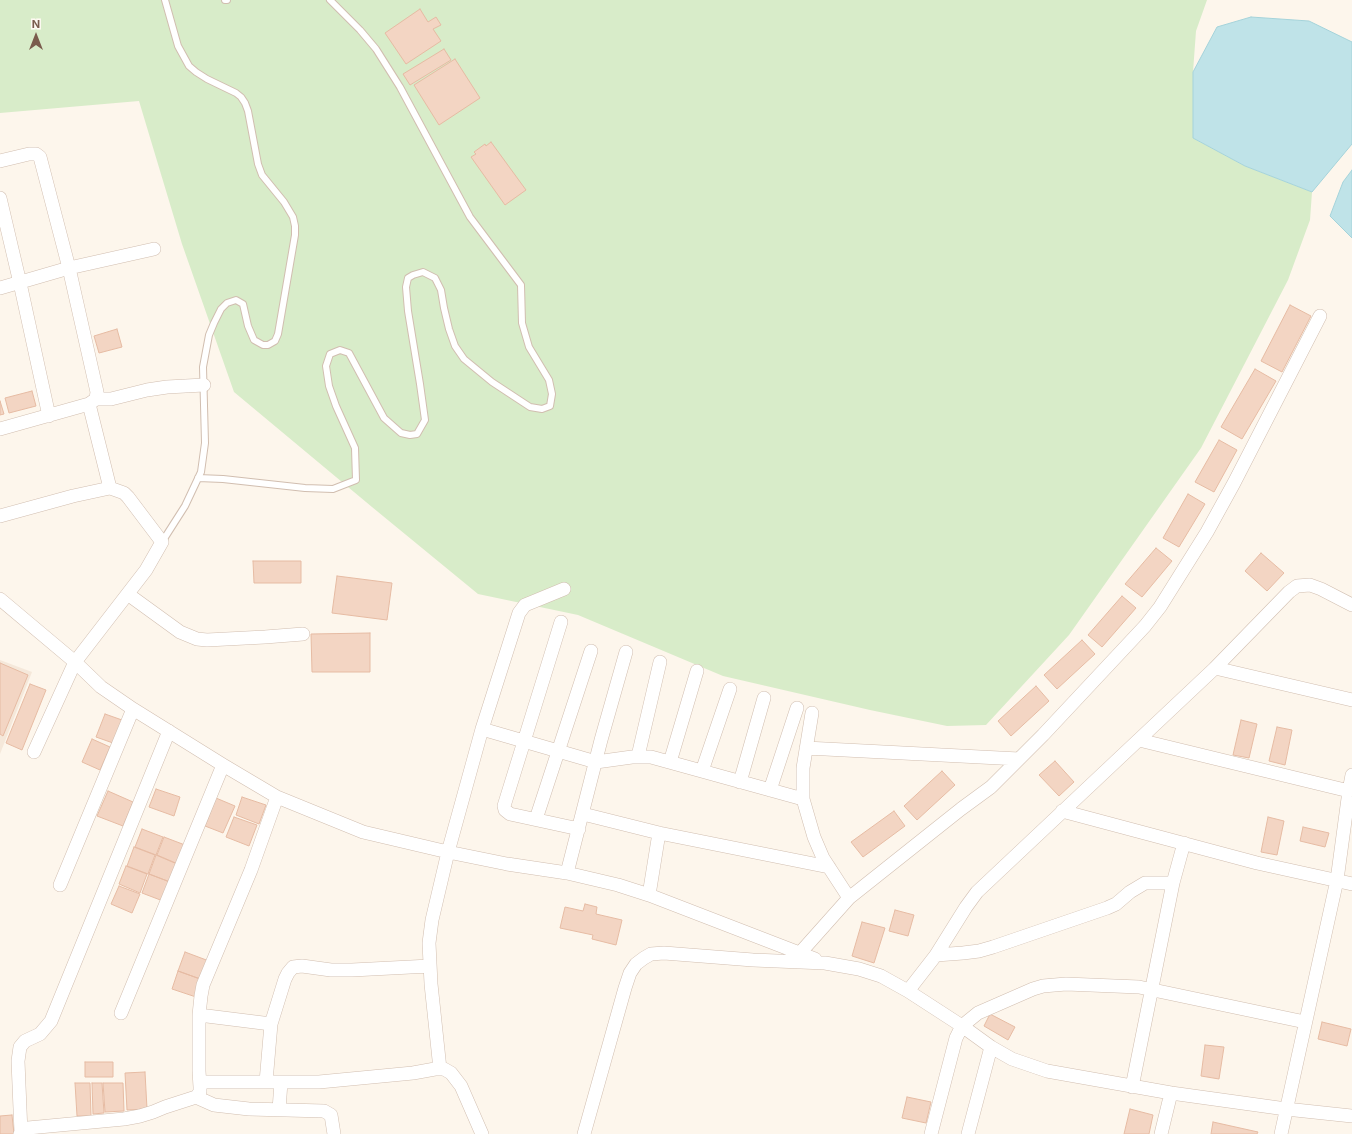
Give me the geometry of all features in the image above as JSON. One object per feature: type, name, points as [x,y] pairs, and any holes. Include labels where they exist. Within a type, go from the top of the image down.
[{"type":"street","points":[[0,161],[29,154],[36,154],[40,157],[69,268],[97,392],[92,402],[110,488]]},
{"type":"street","points":[[0,198],[49,416]]},
{"type":"street","points":[[0,288],[69,268],[154,249]]},
{"type":"street","points":[[800,953],[849,898],[990,786],[1019,759],[1043,736],[1130,644],[1160,607],[1217,514],[1320,316]]},
{"type":"street","points":[[0,429],[49,416],[92,402],[147,390],[167,387],[204,385]]},
{"type":"street","points":[[0,516],[73,496],[110,488],[124,493],[128,497],[162,542],[146,570],[128,595],[75,662],[34,752]]},
{"type":"street","points":[[908,991],[936,955],[977,892],[1215,668],[1289,592],[1297,586],[1303,585],[1315,587],[1352,605]]},
{"type":"street","points":[[440,1068],[429,943],[432,920],[448,852],[482,729],[522,609],[530,603],[564,589]]},
{"type":"street","points":[[128,595],[180,632],[197,639],[207,640],[303,634]]},
{"type":"street","points":[[0,599],[75,662],[101,687],[133,709],[277,797],[363,832],[507,864],[567,873],[602,881],[649,895],[825,963]]},
{"type":"street","points":[[561,622],[504,806],[505,810],[510,814],[579,829]]},
{"type":"street","points":[[536,819],[591,651]]},
{"type":"street","points":[[567,873],[601,740],[626,652]]},
{"type":"street","points":[[638,756],[660,662]]},
{"type":"street","points":[[1215,668],[1352,700]]},
{"type":"street","points":[[670,762],[697,671]]},
{"type":"street","points":[[702,771],[730,690]]},
{"type":"street","points":[[740,782],[764,698]]},
{"type":"street","points":[[770,790],[797,708]]},
{"type":"street","points":[[60,885],[133,709]]},
{"type":"street","points":[[812,713],[803,768],[803,799],[822,858],[849,898]]},
{"type":"street","points":[[482,729],[596,762],[638,756],[651,757],[803,799]]},
{"type":"street","points":[[20,1133],[18,1061],[20,1047],[24,1041],[36,1037],[44,1031],[54,1015],[170,731]]},
{"type":"street","points":[[1139,740],[1349,791]]},
{"type":"street","points":[[806,748],[1019,759]]},
{"type":"street","points":[[121,1013],[223,765]]},
{"type":"street","points":[[1280,1134],[1337,880],[1352,775]]},
{"type":"street","points":[[20,1133],[28,1128],[124,1119],[140,1116],[196,1097],[200,1092],[200,1015],[203,985],[251,870],[277,797]]},
{"type":"street","points":[[1062,811],[1257,862],[1352,884]]},
{"type":"street","points":[[583,814],[659,832],[829,867]]},
{"type":"street","points":[[649,895],[659,832]]},
{"type":"street","points":[[1132,1087],[1173,883],[1184,842]]},
{"type":"street","points":[[936,955],[979,951],[1107,908],[1116,904],[1130,892],[1145,883],[1173,883]]},
{"type":"street","points":[[584,1134],[630,973],[636,964],[652,954],[676,952],[753,960],[825,963],[859,969],[881,976],[908,991],[991,1047],[1012,1058],[1047,1071],[1171,1093],[1286,1109],[1352,1116]]},
{"type":"street","points":[[266,1082],[271,1024],[288,973],[293,967],[302,966],[330,970],[352,970],[430,966]]},
{"type":"street","points":[[931,1134],[956,1038],[962,1026],[978,1013],[1020,993],[1043,986],[1066,984],[1123,985],[1152,989],[1306,1022]]},
{"type":"street","points":[[200,1015],[271,1024]]},
{"type":"street","points":[[968,1134],[991,1047]]},
{"type":"street","points":[[200,1082],[338,1081],[413,1073],[440,1068],[451,1073],[461,1086],[482,1134]]},
{"type":"street","points":[[279,1110],[281,1082]]},
{"type":"street","points":[[1161,1134],[1171,1093]]},
{"type":"street","points":[[196,1097],[207,1103],[220,1106],[249,1109],[318,1110],[329,1112],[332,1119],[334,1134]]},
{"type":"lane","points":[[162,542],[185,506],[198,478],[203,460],[205,443],[203,367],[209,335],[222,309],[227,303],[236,300],[243,304],[251,336],[258,343],[268,345],[275,341],[278,334],[296,235],[293,217],[284,202],[262,175],[258,164],[248,111],[245,103],[241,96],[207,79],[189,66],[178,46],[165,0]]},
{"type":"lane","points":[[198,478],[223,479],[305,488],[333,489],[356,480],[355,448],[329,386],[326,366],[330,354],[340,350],[349,353],[384,418],[401,433],[410,435],[417,434],[424,420],[420,384],[408,311],[406,287],[408,278],[423,272],[435,278],[441,290],[449,328],[455,346],[464,359],[492,382],[530,408],[542,409],[550,406],[552,394],[549,380],[529,347],[522,323],[521,285],[470,216],[400,86],[376,49],[360,30],[330,0]]},
{"type":"shaded area","points":[[0,660],[32,672],[0,754]]},
{"type":"green space","points":[[0,0],[1207,0],[1196,31],[1193,72],[1193,138],[1245,166],[1312,192],[1310,220],[1288,280],[1201,448],[1069,635],[986,725],[947,726],[723,676],[578,615],[478,594],[234,392],[182,244],[139,101],[0,113]]},
{"type":"water","points":[[1251,17],[1309,21],[1352,42],[1352,144],[1312,192],[1245,166],[1193,138],[1193,72],[1217,27]]},
{"type":"water","points":[[1352,170],[1352,238],[1330,216],[1343,182]]},
{"type":"building","points":[[420,9],[428,22],[436,17],[441,25],[433,29],[441,41],[406,64],[385,33]]},
{"type":"building","points":[[444,49],[451,60],[410,85],[403,74]]},
{"type":"building","points":[[455,59],[480,98],[439,125],[414,85]]},
{"type":"building","points":[[491,142],[526,190],[505,205],[471,157],[476,154],[474,152],[485,144],[486,146]]},
{"type":"building","points":[[1290,305],[1311,316],[1282,372],[1261,361]]},
{"type":"building","points":[[117,329],[122,347],[99,353],[94,336]]},
{"type":"building","points":[[1255,369],[1276,381],[1242,439],[1221,427]]},
{"type":"building","points":[[32,391],[36,406],[9,413],[5,398]]},
{"type":"building","points":[[0,401],[4,414],[0,415]]},
{"type":"building","points":[[1219,440],[1237,450],[1214,492],[1195,482]]},
{"type":"building","points":[[1188,494],[1205,504],[1179,547],[1163,538]]},
{"type":"building","points":[[1156,548],[1172,561],[1142,597],[1125,584]]},
{"type":"building","points":[[1261,553],[1284,573],[1267,591],[1245,571]]},
{"type":"building","points":[[253,561],[301,561],[301,583],[254,583]]},
{"type":"building","points":[[337,576],[392,583],[387,620],[332,613]]},
{"type":"building","points":[[1122,596],[1136,608],[1102,647],[1088,635]]},
{"type":"building","points":[[370,633],[370,672],[312,672],[311,634]]},
{"type":"building","points":[[1082,640],[1095,654],[1057,689],[1044,675]]},
{"type":"building","points":[[0,663],[28,675],[3,736],[0,734]]},
{"type":"building","points":[[30,684],[46,690],[22,750],[6,743]]},
{"type":"building","points":[[1036,686],[1049,701],[1011,736],[998,721]]},
{"type":"building","points":[[105,714],[122,720],[113,743],[96,737]]},
{"type":"building","points":[[1241,720],[1257,724],[1249,758],[1233,755]]},
{"type":"building","points":[[1277,727],[1292,730],[1285,765],[1269,761]]},
{"type":"building","points":[[92,739],[110,747],[100,770],[82,762]]},
{"type":"building","points":[[1055,761],[1074,782],[1059,796],[1039,775]]},
{"type":"building","points":[[942,771],[955,785],[917,820],[904,806]]},
{"type":"building","points":[[156,789],[180,797],[174,816],[149,807]]},
{"type":"building","points":[[108,791],[133,802],[123,826],[97,816]]},
{"type":"building","points":[[242,797],[266,805],[259,824],[236,815]]},
{"type":"building","points":[[216,798],[235,806],[223,833],[205,826]]},
{"type":"building","points":[[894,811],[905,826],[863,857],[851,842]]},
{"type":"building","points":[[234,817],[257,825],[249,846],[226,837]]},
{"type":"building","points":[[1268,817],[1284,821],[1277,855],[1261,852]]},
{"type":"building","points":[[1303,827],[1329,833],[1325,847],[1300,841]]},
{"type":"building","points":[[142,829],[163,837],[156,855],[135,847]]},
{"type":"building","points":[[164,837],[185,845],[178,864],[157,855]]},
{"type":"building","points":[[134,847],[155,855],[148,874],[127,866]]},
{"type":"building","points":[[156,855],[177,864],[170,882],[149,874]]},
{"type":"building","points":[[126,866],[147,874],[140,893],[119,884]]},
{"type":"building","points":[[149,874],[170,882],[163,901],[142,893]]},
{"type":"building","points":[[119,886],[140,894],[132,913],[111,904]]},
{"type":"building","points":[[585,904],[597,907],[596,914],[622,920],[616,945],[592,939],[593,935],[560,928],[565,907],[583,911]]},
{"type":"building","points":[[895,910],[914,915],[908,936],[889,931]]},
{"type":"building","points":[[862,922],[885,928],[874,963],[852,956]]},
{"type":"building","points":[[185,952],[209,961],[203,980],[178,971]]},
{"type":"building","points":[[178,971],[203,980],[196,997],[172,989]]},
{"type":"building","points":[[990,1014],[1015,1027],[1008,1040],[984,1026]]},
{"type":"building","points":[[1322,1022],[1351,1029],[1347,1046],[1318,1039]]},
{"type":"building","points":[[1205,1045],[1224,1047],[1219,1079],[1201,1076]]},
{"type":"building","points":[[85,1062],[113,1062],[113,1077],[85,1077]]},
{"type":"building","points":[[145,1072],[147,1109],[127,1110],[125,1073]]},
{"type":"building","points":[[75,1083],[90,1083],[91,1116],[77,1116]]},
{"type":"building","points":[[92,1083],[102,1083],[104,1113],[93,1114]]},
{"type":"building","points":[[103,1083],[123,1083],[124,1111],[105,1112]]},
{"type":"building","points":[[907,1097],[931,1102],[926,1123],[902,1118]]},
{"type":"building","points":[[1130,1109],[1153,1115],[1149,1134],[1124,1134]]},
{"type":"building","points":[[12,1115],[14,1134],[0,1134],[0,1116]]},
{"type":"building","points":[[1213,1122],[1258,1132],[1257,1134],[1211,1134]]}]
